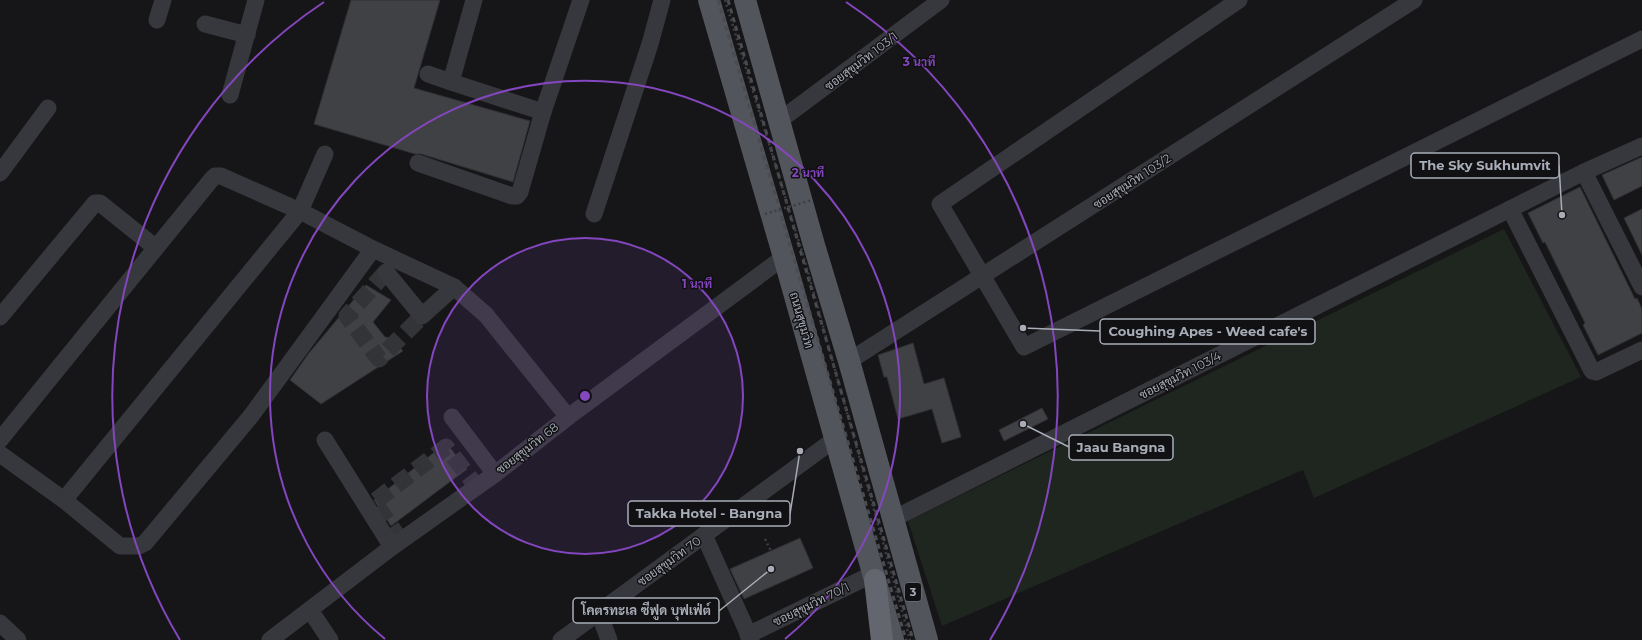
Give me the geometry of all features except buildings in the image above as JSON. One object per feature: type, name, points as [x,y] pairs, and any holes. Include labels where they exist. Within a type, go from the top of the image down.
[{"type":"highway","points":[[872,570],[882,640]]},
{"type":"main road","name":"ถนนสุขุมวิท","points":[[709,0],[893,640]]},
{"type":"main road","points":[[745,0],[893,519]]},
{"type":"main road","points":[[784,257],[814,245]]},
{"type":"main road","name":"3","points":[[893,519],[926,640]]},
{"type":"street","points":[[157,20],[163,0]]},
{"type":"street","points":[[230,95],[256,0]]},
{"type":"street","points":[[451,82],[474,0]]},
{"type":"street","points":[[418,163],[512,196],[517,196],[520,192],[543,112],[581,0]]},
{"type":"street","points":[[594,214],[650,44],[662,0]]},
{"type":"street","name":"ซอยสุขุมวิท 103/1","points":[[780,122],[941,0]]},
{"type":"street","points":[[1239,0],[940,204],[1024,347],[1642,39]]},
{"type":"street","name":"ซอยสุขุมวิท 103/2","points":[[849,361],[1414,0]]},
{"type":"street","points":[[205,24],[246,35]]},
{"type":"street","points":[[428,74],[543,112]]},
{"type":"street","points":[[0,173],[48,108]]},
{"type":"street","name":"ซอยสุขุมวิท 103/4","points":[[893,519],[1584,172],[1642,146]]},
{"type":"street","points":[[64,500],[300,212],[325,154]]},
{"type":"street","points":[[1584,172],[1642,287]]},
{"type":"street","points":[[0,440],[215,176],[221,176],[300,212],[373,249],[454,287],[486,315],[568,417]]},
{"type":"street","points":[[0,316],[95,203],[100,203],[156,248]]},
{"type":"street","points":[[1510,209],[1592,371],[1596,372],[1642,350]]},
{"type":"street","points":[[0,454],[64,500],[120,546],[139,546],[145,543],[251,416],[373,249]]},
{"type":"street","name":"ซอยสุขุมวิท 68","points":[[270,640],[392,547],[495,474],[568,417],[784,257]]},
{"type":"street","points":[[386,272],[422,316],[454,287]]},
{"type":"street","points":[[452,416],[495,474]]},
{"type":"street","name":"ซอยสุขุมวิท 70","points":[[561,640],[835,439]]},
{"type":"street","points":[[325,440],[392,547]]},
{"type":"street","points":[[704,535],[749,637]]},
{"type":"street","name":"ซอยสุขุมวิท 70/1","points":[[749,637],[872,570]]},
{"type":"street","points":[[310,610],[330,640]]},
{"type":"street","points":[[599,613],[609,640]]},
{"type":"street","points":[[0,623],[18,640]]},
{"type":"path","points":[[725,0],[806,265],[910,640]]},
{"type":"path","points":[[765,214],[812,200]]},
{"type":"path","points":[[765,538],[771,551]]},
{"type":"shaded area","points":[[1504,229],[1581,377],[1314,498],[1303,470],[942,626],[908,521]]},
{"type":"tunnel","points":[[386,272],[347,316],[379,359],[422,316]]},
{"type":"tunnel","points":[[401,541],[374,502],[446,447],[477,487]]},
{"type":"railway","points":[[718,0],[906,640]]},
{"type":"railway","points":[[728,0],[913,640]]},
{"type":"place","name":"The Sky Sukhumvit","points":[[1562,215]]},
{"type":"place","name":"Coughing Apes - Weed cafe's","points":[[1023,328]]},
{"type":"place","name":"Jaau Bangna","points":[[1023,424]]},
{"type":"place","name":"Takka Hotel - Bangna","points":[[800,451]]},
{"type":"place","name":"โคตรทะเล ซีฟูด บุฟเฟ่ต์","points":[[771,569]]}]
